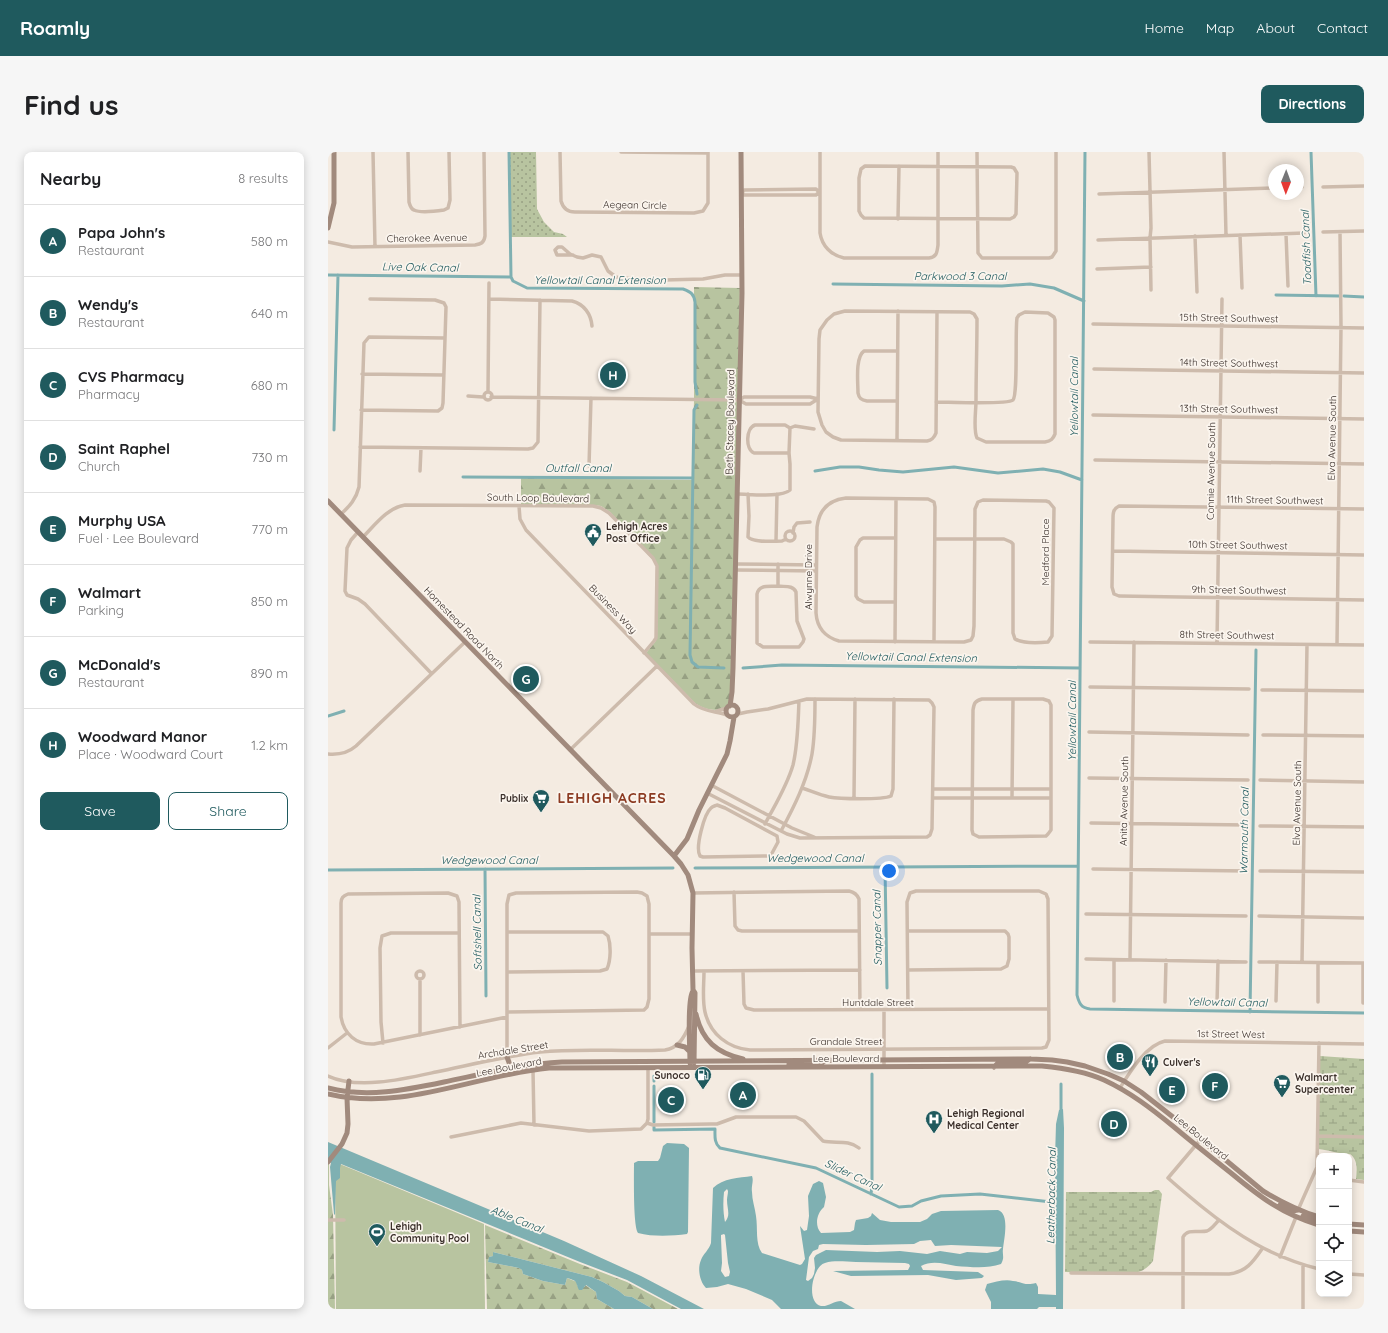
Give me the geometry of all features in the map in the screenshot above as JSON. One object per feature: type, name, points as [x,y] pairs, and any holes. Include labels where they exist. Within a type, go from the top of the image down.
[{"type":"main road","name":"Beth Stacey Boulevard","points":[[674,856],[687,840],[699,810],[727,754],[732,727],[738,400],[742,275],[741,152]]},
{"type":"main road","points":[[328,228],[334,203],[334,154]]},
{"type":"main road","name":"Homestead Road North","points":[[328,501],[681,864],[688,876],[693,893],[692,971],[693,991],[695,993],[692,1068]]},
{"type":"main road","name":"Homestead Road North","points":[[692,1062],[690,1052],[690,1024],[691,996],[693,991]]},
{"type":"main road","points":[[694,1004],[701,1029],[713,1046],[733,1057],[745,1060],[760,1061]]},
{"type":"main road","points":[[677,1045],[685,1047],[690,1052]]},
{"type":"main road","points":[[507,1058],[510,1065],[522,1066]]},
{"type":"main road","points":[[502,1070],[506,1066],[507,1058]]},
{"type":"main road","points":[[994,1067],[998,1063],[1024,1063],[1031,1059]]},
{"type":"main road","points":[[774,1068],[782,1064],[819,1064],[825,1060]]},
{"type":"main road","name":"Lee Boulevard","points":[[328,1094],[347,1098],[385,1099],[460,1086],[533,1067],[562,1062],[1052,1060],[1093,1069],[1124,1081],[1157,1104],[1259,1188],[1281,1202],[1316,1216]]},
{"type":"main road","points":[[594,1068],[597,1065],[610,1065],[616,1062]]},
{"type":"main road","name":"Lee Boulevard","points":[[328,1088],[348,1092],[385,1092],[431,1085],[522,1066],[549,1068],[1042,1066],[1071,1070],[1093,1076],[1120,1088],[1144,1103],[1270,1204],[1296,1217],[1316,1224]]},
{"type":"main road","points":[[460,1086],[461,1082],[483,1077],[488,1073]]},
{"type":"main road","points":[[328,1162],[342,1144],[348,1128],[347,1098],[349,1081]]},
{"type":"main road","points":[[1246,1186],[1250,1186],[1271,1201],[1292,1211],[1298,1210]]},
{"type":"main road","points":[[1296,1217],[1303,1216],[1316,1220]]},
{"type":"main road","points":[[1352,1224],[1364,1225]]},
{"type":"main road","points":[[1352,1231],[1364,1232]]},
{"type":"street","points":[[373,152],[375,247]]},
{"type":"street","points":[[408,152],[409,202],[410,207],[418,211],[444,210],[448,208],[450,200],[449,152]]},
{"type":"street","name":"Cherokee Avenue","points":[[328,242],[347,247],[475,245],[482,243],[485,236],[484,152]]},
{"type":"street","name":"Aegean Circle","points":[[560,152],[561,200],[562,204],[568,211],[694,213],[703,210],[708,203],[708,152]]},
{"type":"street","points":[[621,152],[708,152]]},
{"type":"street","points":[[820,152],[820,237],[826,248],[833,254],[848,258],[931,258],[935,256],[937,253],[938,219],[938,152]]},
{"type":"street","points":[[977,152],[978,253],[980,256],[986,258],[1049,258],[1055,254],[1056,152]]},
{"type":"street","points":[[1149,152],[1152,290]]},
{"type":"street","points":[[1224,152],[1226,235]]},
{"type":"street","points":[[328,157],[334,154]]},
{"type":"street","points":[[865,166],[938,166],[999,166],[1014,168],[1017,173],[1017,210],[1014,217],[1010,219],[867,219],[864,218],[859,212],[859,178],[861,169],[865,166]]},
{"type":"street","points":[[898,219],[899,166]]},
{"type":"street","points":[[1323,187],[1364,186]]},
{"type":"street","points":[[1099,194],[1268,188]]},
{"type":"street","points":[[742,192],[744,190],[763,189],[816,189],[819,192]]},
{"type":"street","points":[[1323,232],[1364,231]]},
{"type":"street","name":"Elva Avenue South","points":[[1337,645],[1341,373],[1340,232]]},
{"type":"street","points":[[1098,240],[1304,233]]},
{"type":"street","points":[[1286,234],[1288,286]]},
{"type":"street","points":[[1240,235],[1242,288]]},
{"type":"street","points":[[1195,236],[1197,292]]},
{"type":"street","points":[[573,255],[559,256],[555,250],[558,247],[562,247],[573,255],[582,258],[592,255],[597,256],[603,260],[608,271],[616,277],[630,279],[703,279],[725,275],[742,275]]},
{"type":"street","points":[[1097,269],[1151,268]]},
{"type":"street","points":[[489,283],[488,392],[492,397]]},
{"type":"street","points":[[361,410],[438,411],[442,408],[443,403],[446,307],[444,303],[435,300],[370,299]]},
{"type":"street","points":[[489,299],[566,301],[578,303],[584,307],[592,326]]},
{"type":"street","name":"Connie Avenue South","points":[[1217,643],[1222,299]]},
{"type":"street","points":[[360,447],[531,449],[536,446],[538,442],[540,300]]},
{"type":"street","points":[[936,402],[976,402],[1009,402],[1013,400],[1015,397],[1016,384],[1017,318],[1025,312],[1048,313],[1056,320],[1055,434],[1050,441],[1045,442],[986,442],[978,438],[976,435],[976,402],[977,319],[974,314],[970,312],[845,311],[834,314],[824,322],[820,330],[819,339],[818,412],[824,429],[832,437],[841,440],[927,441],[935,437],[937,312]]},
{"type":"street","points":[[897,441],[898,311]]},
{"type":"street","name":"15th Street Southwest","points":[[1093,324],[1364,328]]},
{"type":"street","points":[[341,514],[353,502],[358,491],[364,342],[368,338],[445,338]]},
{"type":"street","points":[[897,401],[862,400],[858,393],[858,367],[859,356],[864,351],[898,351]]},
{"type":"street","name":"14th Street Southwest","points":[[1094,369],[1364,373]]},
{"type":"street","points":[[362,374],[444,375]]},
{"type":"street","points":[[483,397],[485,393],[488,392]]},
{"type":"street","points":[[468,396],[483,397],[486,400],[492,397],[538,397],[738,400],[746,404],[810,404],[818,399]]},
{"type":"street","points":[[738,400],[744,397],[810,397],[818,399]]},
{"type":"street","points":[[589,466],[591,398]]},
{"type":"street","name":"13th Street Southwest","points":[[1093,415],[1364,419]]},
{"type":"street","points":[[789,454],[751,452],[749,449],[749,429],[751,426],[785,425],[790,428],[795,426],[814,429]]},
{"type":"street","points":[[737,494],[777,494],[786,493],[790,490],[790,428]]},
{"type":"street","points":[[420,471],[421,448]]},
{"type":"street","points":[[1095,460],[1364,464]]},
{"type":"street","points":[[748,494],[748,537],[750,540],[793,540],[794,527],[797,522],[810,522]]},
{"type":"street","points":[[776,541],[777,494]]},
{"type":"street","name":"Alwynne Drive","points":[[935,539],[935,507],[934,502],[928,499],[846,498],[838,499],[829,503],[821,512],[817,521],[816,618],[819,626],[825,634],[832,639],[839,641],[964,642],[971,640],[974,626],[974,539]]},
{"type":"street","points":[[895,642],[896,499]]},
{"type":"street","name":"Medford Place","points":[[983,500],[1046,501],[1049,502],[1054,508],[1052,636],[1048,642],[1019,642],[1015,639],[1013,633],[1013,544],[1004,540],[974,539],[975,509],[978,502],[983,500]]},
{"type":"street","name":"South Loop Boulevard","points":[[363,537],[390,511],[401,506],[593,506],[601,508],[609,513],[653,558],[657,570],[656,633],[654,641],[644,653]]},
{"type":"street","name":"Business Way","points":[[519,506],[520,519],[526,530],[697,706],[706,711],[732,712]]},
{"type":"street","name":"11th Street Southwest","points":[[1113,551],[1113,519],[1115,508],[1122,506],[1364,509]]},
{"type":"street","points":[[358,532],[346,548],[345,588],[347,595],[358,599],[365,604],[431,673]]},
{"type":"street","points":[[786,539],[786,533],[793,533]]},
{"type":"street","points":[[895,538],[863,538],[856,547],[856,596],[861,602],[895,602]]},
{"type":"street","points":[[934,642],[935,539],[974,539]]},
{"type":"street","name":"10th Street Southwest","points":[[1113,551],[1364,555]]},
{"type":"street","name":"9th Street Southwest","points":[[1113,551],[1112,587],[1114,594],[1124,597],[1364,600]]},
{"type":"street","points":[[736,564],[816,565]]},
{"type":"street","points":[[778,564],[778,586]]},
{"type":"street","points":[[736,570],[816,571]]},
{"type":"street","points":[[778,586],[790,587],[796,592],[797,621],[804,639],[799,647],[763,647],[757,643],[758,590],[762,587],[778,586]]},
{"type":"street","points":[[328,754],[341,754],[356,746],[465,642]]},
{"type":"street","name":"8th Street Southwest","points":[[1090,642],[1364,645]]},
{"type":"street","name":"Anita Avenue South","points":[[1130,960],[1134,642]]},
{"type":"street","name":"Elva Avenue South","points":[[1302,962],[1307,644]]},
{"type":"street","points":[[570,750],[657,666]]},
{"type":"street","points":[[1090,687],[1249,689]]},
{"type":"street","points":[[1262,690],[1364,691]]},
{"type":"street","points":[[707,793],[781,831],[800,838],[926,837],[930,835],[932,829],[934,707],[929,700],[815,699],[799,700],[768,709],[747,712],[722,710],[712,712]]},
{"type":"street","points":[[781,831],[802,788],[812,754],[815,699]]},
{"type":"street","points":[[854,798],[855,699]]},
{"type":"street","points":[[802,788],[831,798],[887,798],[891,796],[893,792],[894,699]]},
{"type":"street","points":[[982,699],[1013,699],[1043,699],[1049,701],[1051,705],[1050,830],[1046,836],[979,837],[974,834],[972,830],[974,704],[976,701],[982,699]]},
{"type":"street","points":[[1012,798],[1013,699]]},
{"type":"street","points":[[763,828],[786,784],[794,761],[797,742],[799,700]]},
{"type":"street","points":[[1089,732],[1248,735]]},
{"type":"street","points":[[1263,735],[1364,736]]},
{"type":"street","points":[[1089,778],[1248,780]]},
{"type":"street","points":[[1260,780],[1364,782]]},
{"type":"street","points":[[712,785],[785,824],[815,838]]},
{"type":"street","points":[[933,789],[1051,789]]},
{"type":"street","points":[[933,798],[1051,798]]},
{"type":"street","points":[[725,808],[727,803]]},
{"type":"street","points":[[715,806],[725,808],[763,828],[778,838],[778,842],[771,856],[700,856],[698,850],[702,829],[708,811],[715,806]]},
{"type":"street","points":[[1091,823],[1247,825]]},
{"type":"street","points":[[1260,826],[1364,827]]},
{"type":"street","points":[[1093,869],[1247,871]]},
{"type":"street","points":[[1260,871],[1364,872]]},
{"type":"street","points":[[908,1009],[907,902],[910,893],[916,891],[1039,890],[1046,894],[1048,899],[1049,1009]]},
{"type":"street","points":[[693,893],[849,891],[858,895],[860,899],[860,1010]]},
{"type":"street","points":[[507,1012],[644,1010],[649,1003],[649,904],[647,896],[637,892],[516,893],[509,895],[507,904],[507,932],[507,972],[507,1012],[507,1058]]},
{"type":"street","points":[[734,892],[735,926],[738,930],[860,931]]},
{"type":"street","points":[[460,1027],[459,902],[457,896],[448,893],[344,895],[341,899],[341,1010],[342,1021],[347,1033],[357,1041],[365,1044],[374,1044],[460,1027],[507,1017]]},
{"type":"street","points":[[1086,914],[1246,916]]},
{"type":"street","points":[[1259,916],[1364,918]]},
{"type":"street","points":[[908,931],[1005,931],[1009,937],[1009,959],[1008,966],[1005,969],[908,970]]},
{"type":"street","points":[[507,932],[603,932],[608,936],[610,955],[607,969],[600,971],[507,972]]},
{"type":"street","points":[[383,1042],[381,1022],[380,948],[382,936],[391,933],[459,933]]},
{"type":"street","points":[[649,934],[692,934]]},
{"type":"street","points":[[1086,959],[1246,962]]},
{"type":"street","points":[[1114,960],[1114,1002]]},
{"type":"street","points":[[1165,1002],[1166,960]]},
{"type":"street","points":[[1217,1004],[1218,961]]},
{"type":"street","points":[[1259,962],[1364,963],[1363,1004]]},
{"type":"street","points":[[1276,1001],[1277,962]]},
{"type":"street","points":[[1318,963],[1318,1002]]},
{"type":"street","points":[[692,971],[860,970]]},
{"type":"street","name":"Grandale Street","points":[[704,971],[704,1006],[708,1022],[718,1036],[732,1046],[750,1050],[1034,1048],[1046,1046],[1049,1040],[1049,1009]]},
{"type":"street","name":"Huntdale Street","points":[[743,971],[744,1004],[746,1008],[751,1010],[1049,1009]]},
{"type":"street","points":[[420,979],[420,1035]]},
{"type":"street","points":[[884,1010],[884,1067]]},
{"type":"street","points":[[677,1045],[684,1037],[690,1024]]},
{"type":"street","points":[[328,1048],[347,1033]]},
{"type":"street","name":"1st Street West","points":[[1120,1088],[1150,1049],[1165,1041],[1364,1044]]},
{"type":"street","points":[[1318,1153],[1320,1043]]},
{"type":"street","name":"Archdale Street","points":[[328,1076],[349,1081],[388,1081],[538,1052],[665,1050],[677,1045]]},
{"type":"street","points":[[533,1067],[534,1125]]},
{"type":"street","points":[[451,1137],[517,1123],[589,1131],[641,1129],[647,1123],[648,1068]]},
{"type":"street","points":[[647,1123],[653,1125],[717,1124],[736,1117],[796,1117],[804,1121],[823,1141],[844,1142],[859,1148]]},
{"type":"street","points":[[1318,1136],[1364,1137]]},
{"type":"street","points":[[1201,1139],[1168,1178],[1219,1220],[1262,1249],[1280,1257],[1316,1268]]},
{"type":"street","points":[[1298,1210],[1316,1175]]},
{"type":"street","points":[[1352,1180],[1364,1182]]},
{"type":"street","points":[[1280,1257],[1296,1217]]},
{"type":"street","points":[[328,1220],[344,1220]]},
{"type":"street","points":[[1183,1309],[1183,1237],[1189,1232],[1200,1232],[1209,1229],[1219,1220]]},
{"type":"street","points":[[1071,1273],[1224,1274],[1238,1272],[1245,1269],[1251,1264],[1262,1249]]},
{"type":"street","points":[[1303,1265],[1303,1309]]},
{"type":"street","points":[[1352,1274],[1364,1275]]},
{"type":"green space","points":[[508,152],[536,152],[537,209],[544,222],[554,232],[563,234],[567,237],[510,237]]},
{"type":"green space","points":[[694,287],[740,288],[731,691],[728,705],[725,710],[713,710],[695,703],[646,653],[657,638],[658,566],[610,512],[601,506],[593,505],[521,504],[521,478],[692,480]]},
{"type":"green space","points":[[1320,1056],[1364,1059],[1364,1180],[1356,1179],[1357,1168],[1352,1153],[1318,1149]]},
{"type":"green space","points":[[335,1162],[484,1224],[485,1309],[336,1309]]},
{"type":"green space","points":[[329,1163],[329,1185],[333,1215],[335,1309],[328,1309]]},
{"type":"green space","points":[[1159,1190],[1162,1194],[1153,1261],[1148,1266],[1143,1270],[1134,1273],[1065,1272],[1066,1192],[1151,1192]]},
{"type":"green space","points":[[485,1225],[627,1282],[678,1309],[653,1309],[632,1297],[625,1296],[619,1291],[592,1277],[493,1252],[493,1256],[489,1257],[488,1262],[519,1268],[522,1270],[523,1274],[543,1281],[565,1285],[567,1278],[577,1282],[577,1286],[585,1287],[585,1285],[596,1292],[597,1299],[614,1309],[487,1309]]},
{"type":"water","points":[[1063,1109],[1063,1309],[1056,1309],[1056,1307],[1039,1307],[1037,1309],[991,1309],[991,1302],[985,1290],[987,1284],[1007,1280],[1027,1284],[1036,1283],[1038,1287],[1038,1294],[1056,1295],[1056,1124],[1059,1110]]},
{"type":"water","points":[[328,1142],[564,1241],[641,1276],[704,1309],[681,1309],[627,1280],[341,1164],[340,1178],[336,1181],[335,1215],[330,1167],[331,1163],[328,1161]]},
{"type":"water","points":[[667,1143],[684,1144],[689,1148],[688,1232],[687,1234],[662,1236],[638,1233],[635,1221],[634,1163],[638,1161],[658,1161],[663,1146]]},
{"type":"water","points":[[752,1176],[752,1195],[756,1216],[758,1245],[762,1253],[800,1265],[802,1264],[805,1259],[800,1226],[804,1231],[807,1230],[809,1216],[808,1196],[813,1184],[819,1181],[823,1183],[826,1197],[824,1207],[817,1219],[821,1233],[850,1232],[854,1230],[856,1220],[868,1218],[872,1213],[880,1220],[891,1222],[920,1222],[927,1219],[932,1214],[941,1211],[998,1210],[1002,1212],[1005,1221],[1002,1262],[996,1266],[985,1267],[956,1266],[934,1263],[921,1266],[923,1270],[978,1272],[984,1276],[982,1278],[956,1280],[928,1275],[851,1276],[833,1271],[908,1270],[910,1266],[909,1264],[905,1263],[837,1261],[825,1263],[817,1270],[812,1284],[813,1298],[816,1303],[824,1306],[841,1301],[855,1309],[781,1309],[772,1300],[746,1289],[728,1284],[706,1288],[701,1279],[699,1267],[702,1258],[711,1243],[713,1188],[726,1180]],"holes":[[[727,1189],[728,1214],[725,1222],[724,1192]],[[721,1235],[725,1235],[730,1272],[729,1276],[725,1277],[721,1271]],[[931,1240],[935,1246],[951,1245],[1002,1247],[998,1251],[987,1253],[967,1252],[960,1254],[940,1251],[927,1254],[900,1251],[877,1252],[826,1250],[816,1255],[814,1258],[814,1274],[812,1278],[808,1281],[806,1280],[809,1257],[813,1251],[818,1249],[819,1245],[914,1244],[920,1241]]]},
{"type":"water","points":[[493,1252],[592,1277],[619,1291],[625,1296],[632,1297],[653,1309],[614,1309],[597,1299],[596,1292],[586,1285],[582,1290],[579,1290],[576,1282],[573,1280],[567,1278],[565,1285],[543,1281],[523,1274],[522,1270],[519,1268],[488,1262],[489,1257],[493,1256]]},
{"type":"waterway","name":"Yellowtail Canal Extension","points":[[509,152],[511,277],[513,281],[527,288],[683,289],[690,292],[693,295],[695,302],[695,382],[697,394]]},
{"type":"waterway","name":"Yellowtail Canal","points":[[1085,152],[1077,995],[1082,1006],[1090,1009],[1364,1013]]},
{"type":"waterway","name":"Toadfish Canal","points":[[1311,152],[1316,296]]},
{"type":"waterway","name":"Live Oak Canal","points":[[328,275],[511,277]]},
{"type":"waterway","points":[[334,430],[338,275]]},
{"type":"waterway","name":"Parkwood 3 Canal","points":[[833,284],[1002,286],[1030,284],[1054,288],[1084,301]]},
{"type":"waterway","points":[[1276,295],[1339,296]]},
{"type":"waterway","points":[[1344,296],[1364,297]]},
{"type":"waterway","name":"Yellowtail Canal Extension","points":[[697,405],[694,410],[690,655],[692,662],[698,667],[724,668]]},
{"type":"waterway","points":[[815,471],[840,467],[859,467],[903,472],[954,467],[998,473],[1043,469],[1060,472],[1082,480]]},
{"type":"waterway","name":"Outfall Canal","points":[[463,477],[693,478]]},
{"type":"waterway","name":"Warmouth Canal","points":[[1250,1012],[1256,650]]},
{"type":"waterway","name":"Yellowtail Canal Extension","points":[[743,668],[782,665],[1080,668]]},
{"type":"waterway","points":[[328,716],[344,711]]},
{"type":"waterway","name":"Wedgewood Canal","points":[[695,868],[1078,866]]},
{"type":"waterway","name":"Snapper Canal","points":[[885,867],[887,988]]},
{"type":"waterway","name":"Wedgewood Canal","points":[[328,870],[673,868]]},
{"type":"waterway","name":"Softshell Canal","points":[[485,869],[486,996]]},
{"type":"waterway","points":[[871,1194],[872,1074]]},
{"type":"waterway","name":"Slider Canal","points":[[654,1076],[654,1081]]},
{"type":"waterway","name":"Leatherback Canal","points":[[1061,1084],[1061,1113]]},
{"type":"waterway","name":"Slider Canal","points":[[654,1086],[654,1122]]},
{"type":"waterway","name":"Slider Canal","points":[[654,1127],[654,1130],[715,1129],[716,1142],[720,1148],[816,1168],[899,1207],[912,1206],[921,1201],[941,1196],[980,1194],[1060,1203]]},
{"type":"place","name":"Woodward Manor","points":[[613,375]]},
{"type":"place","name":"Lehigh Acres Post Office","points":[[593,547]]},
{"type":"place","name":"McDonald's","points":[[526,679]]},
{"type":"place","name":"Publix","points":[[541,813]]},
{"type":"place","name":"Wendy's","points":[[1120,1057]]},
{"type":"place","name":"Culver's","points":[[1150,1077]]},
{"type":"place","name":"Walmart","points":[[1215,1086]]},
{"type":"place","name":"Sunoco","points":[[703,1090]]},
{"type":"place","name":"Murphy USA","points":[[1172,1090]]},
{"type":"place","name":"Papa John's","points":[[743,1095]]},
{"type":"place","name":"Walmart Supercenter","points":[[1282,1098]]},
{"type":"place","name":"CVS Pharmacy","points":[[671,1100]]},
{"type":"place","name":"Saint Raphel","points":[[1114,1124]]},
{"type":"place","name":"Lehigh Regional Medical Center","points":[[934,1134]]},
{"type":"place","name":"Lehigh Community Pool","points":[[377,1247]]},
{"type":"district","name":"LEHIGH ACRES","points":[[612,798]]},
{"type":"water label","name":"Able Canal","points":[[517,1219]]}]
